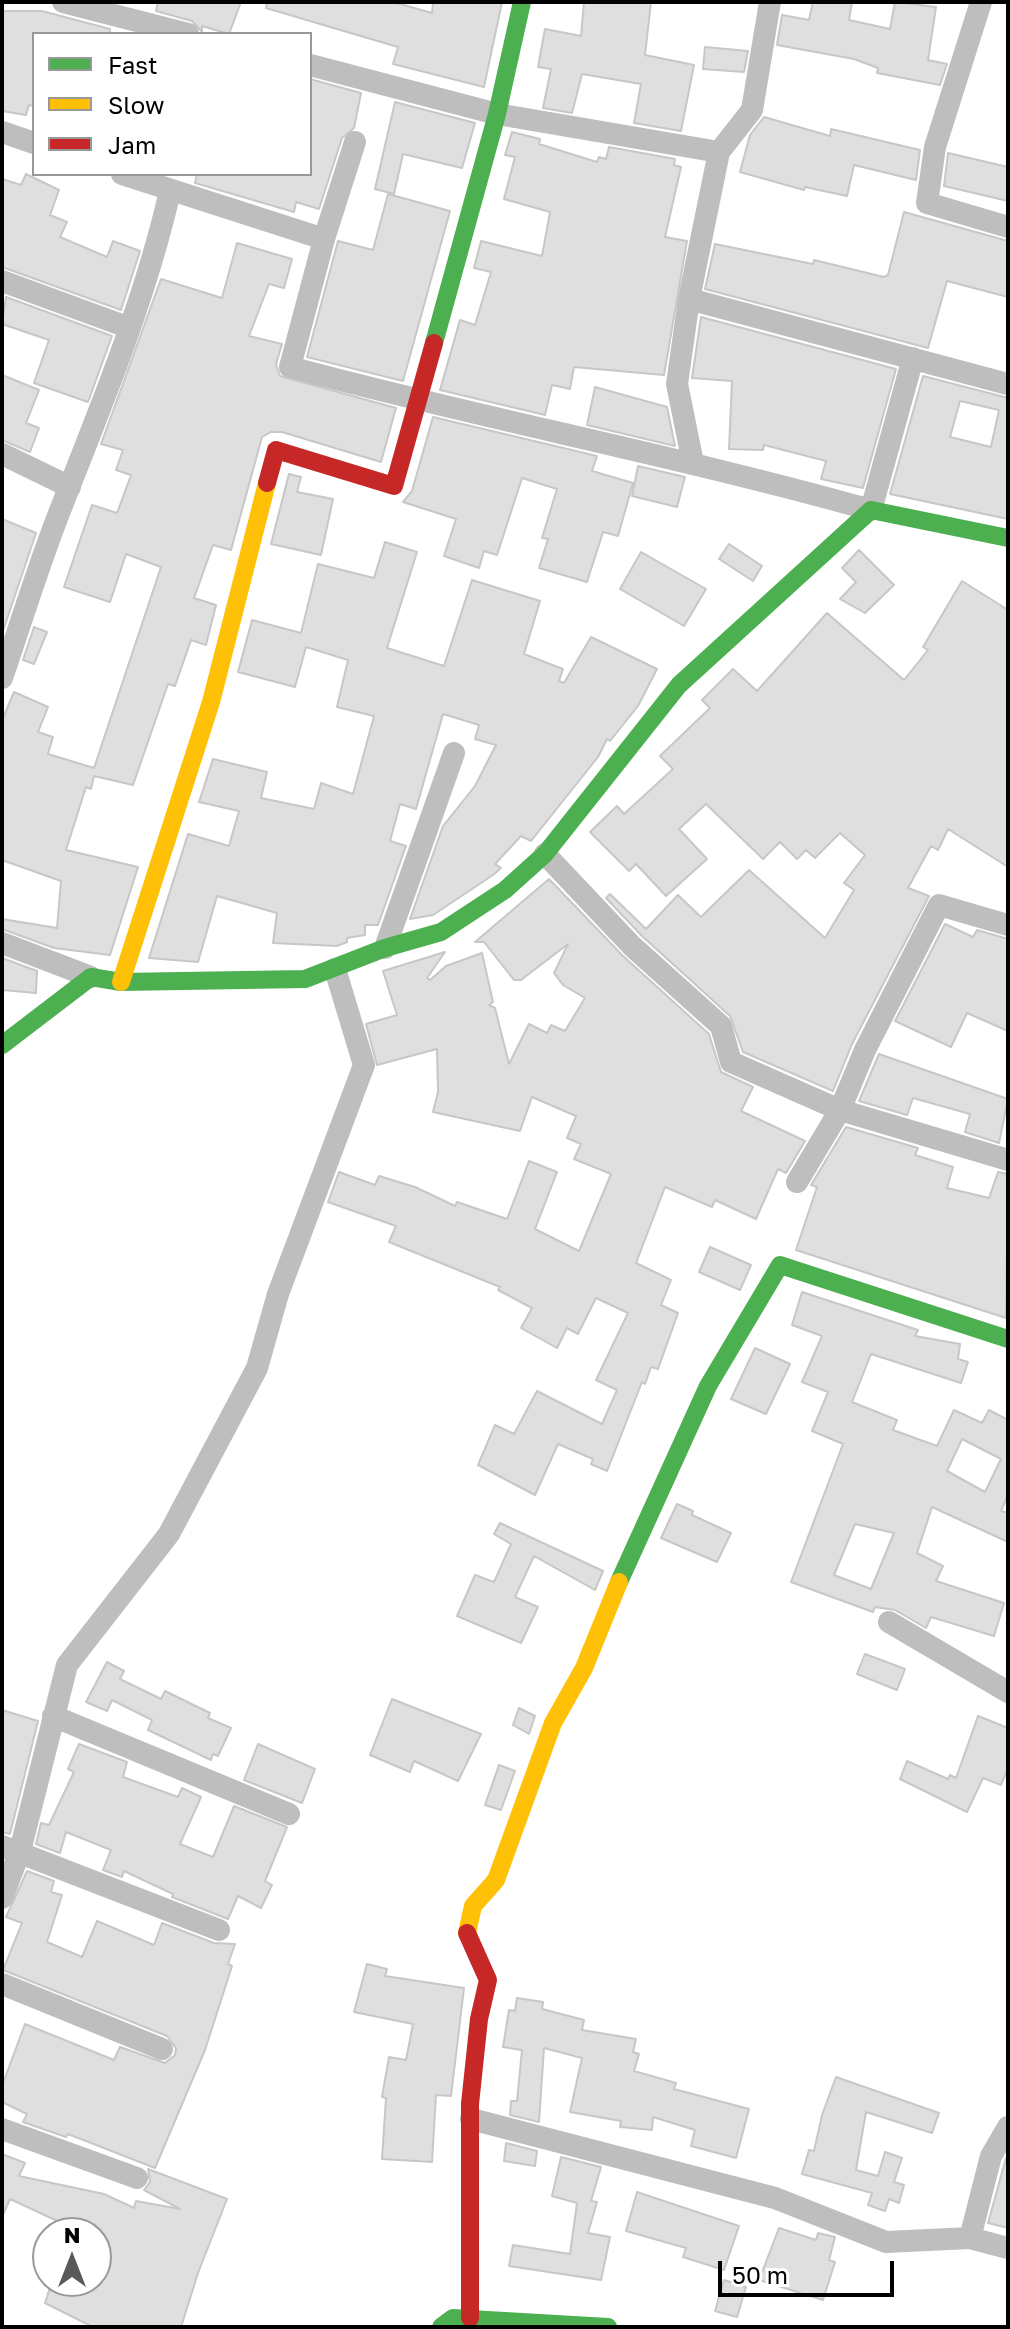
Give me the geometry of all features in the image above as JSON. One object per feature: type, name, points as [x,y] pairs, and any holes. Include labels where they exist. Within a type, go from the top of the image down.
[{"type":"street","points":[[63,2],[180,32]]},
{"type":"street","points":[[121,982],[211,702],[276,450],[394,486],[497,114],[522,2]]},
{"type":"street","points":[[693,463],[677,384],[689,299],[719,152],[752,110],[770,2]]},
{"type":"street","points":[[981,2],[935,147],[927,203],[1008,227]]},
{"type":"street","points":[[312,66],[497,114],[719,152]]},
{"type":"street","points":[[2,132],[32,142]]},
{"type":"street","points":[[355,142],[324,239],[290,367],[417,401],[693,463],[871,510],[1008,538]]},
{"type":"street","points":[[128,176],[324,239]]},
{"type":"street","points":[[2,678],[156,253],[170,191]]},
{"type":"street","points":[[2,281],[130,328]]},
{"type":"street","points":[[689,299],[1008,384]]},
{"type":"street","points":[[2,943],[91,977],[121,982],[305,979],[385,948],[441,932],[505,890],[545,854],[679,685],[871,510],[913,358]]},
{"type":"street","points":[[2,454],[70,487]]},
{"type":"street","points":[[385,948],[454,753]]},
{"type":"street","points":[[545,854],[632,946],[721,1026],[731,1062],[840,1110],[1007,1156]]},
{"type":"street","points":[[797,1182],[840,1110],[865,1050],[939,905],[1008,925]]},
{"type":"street","points":[[2,1898],[11,1848],[67,1665],[169,1534],[257,1368],[278,1294],[364,1065],[335,969]]},
{"type":"street","points":[[2,1045],[91,977]]},
{"type":"street","points":[[470,2318],[471,2119],[476,2022],[488,1980],[467,1933],[473,1906],[496,1880],[553,1723],[584,1668],[639,1532],[702,1399],[780,1265],[1008,1339]]},
{"type":"street","points":[[889,1622],[1008,1692]]},
{"type":"street","points":[[53,1716],[289,1814]]},
{"type":"street","points":[[11,1848],[219,1930]]},
{"type":"street","points":[[2,1984],[162,2049]]},
{"type":"street","points":[[471,2119],[775,2198],[886,2242],[970,2238],[1008,2248]]},
{"type":"street","points":[[970,2238],[991,2156],[1008,2127]]},
{"type":"street","points":[[2,2129],[137,2178]]},
{"type":"street","points":[[441,2327],[453,2318],[608,2327]]},
{"type":"building","points":[[158,2],[241,2],[230,32],[202,26],[202,32],[192,21],[156,11]]},
{"type":"building","points":[[267,2],[393,2],[432,13],[433,2],[502,2],[484,87],[393,64],[398,47],[266,8]]},
{"type":"building","points":[[584,2],[651,2],[645,55],[694,65],[681,131],[634,123],[641,84],[582,74],[572,113],[543,108],[551,69],[538,67],[545,29],[581,36]]},
{"type":"building","points":[[813,2],[852,2],[849,20],[890,29],[895,2],[936,7],[928,60],[947,64],[940,85],[877,73],[878,68],[854,59],[777,45],[782,15],[809,20]]},
{"type":"building","points":[[2,11],[42,11],[110,29],[110,32],[32,32],[32,106],[29,105],[26,115],[2,111]]},
{"type":"building","points":[[705,47],[748,51],[744,72],[703,69]]},
{"type":"building","points":[[312,80],[361,93],[354,128],[342,138],[319,209],[296,202],[294,212],[195,183],[197,176],[312,176]]},
{"type":"building","points":[[395,102],[475,123],[462,168],[403,154],[394,194],[375,189]]},
{"type":"building","points":[[764,117],[830,136],[831,129],[920,150],[916,180],[854,165],[847,196],[805,187],[804,190],[740,172],[750,135]]},
{"type":"building","points":[[512,132],[540,139],[539,144],[597,162],[599,157],[606,159],[609,147],[675,159],[674,165],[681,167],[665,237],[687,241],[664,375],[574,367],[570,389],[552,385],[545,415],[440,390],[460,320],[475,325],[491,272],[474,268],[481,241],[542,256],[550,212],[504,199],[515,157],[505,155]]},
{"type":"building","points":[[948,153],[1008,167],[1008,201],[944,186]]},
{"type":"building","points":[[26,174],[59,190],[50,215],[67,222],[60,237],[107,257],[113,241],[140,251],[121,310],[2,267],[2,179],[21,185]]},
{"type":"building","points":[[388,194],[450,211],[403,381],[307,357],[338,241],[373,250]]},
{"type":"building","points":[[904,212],[1008,241],[1008,297],[947,281],[928,348],[705,289],[715,244],[813,264],[814,260],[884,277],[888,275]]},
{"type":"building","points":[[237,243],[292,259],[284,288],[269,284],[249,336],[282,344],[276,364],[280,376],[396,408],[381,462],[282,432],[271,432],[262,437],[231,550],[213,545],[194,598],[216,605],[206,645],[191,640],[175,686],[168,684],[133,785],[94,776],[91,789],[86,787],[66,850],[138,867],[110,955],[54,948],[2,929],[2,919],[57,928],[61,881],[2,860],[2,721],[14,692],[48,707],[38,732],[53,737],[48,754],[94,768],[161,567],[126,554],[110,602],[64,587],[92,505],[117,513],[131,475],[116,470],[123,450],[101,444],[161,279],[222,298]]},
{"type":"building","points":[[6,297],[112,336],[88,402],[34,383],[49,340],[2,324]]},
{"type":"building","points":[[701,317],[896,369],[863,488],[821,479],[826,461],[764,445],[763,450],[729,449],[732,381],[692,378]]},
{"type":"building","points":[[2,375],[39,390],[26,423],[39,428],[30,452],[2,440]]},
{"type":"building","points":[[923,376],[1008,398],[1008,519],[890,494]],"holes":[[[960,401],[999,410],[991,447],[950,437]]]},
{"type":"building","points":[[595,387],[667,407],[675,446],[587,425]]},
{"type":"building","points":[[433,417],[597,456],[592,471],[633,483],[618,536],[603,532],[587,582],[539,568],[548,539],[542,538],[557,489],[522,478],[497,555],[484,551],[479,568],[444,556],[456,519],[403,502],[412,491]]},
{"type":"building","points":[[638,466],[685,477],[677,507],[632,496]]},
{"type":"building","points":[[289,474],[301,477],[297,492],[333,499],[321,555],[271,544]]},
{"type":"building","points":[[2,519],[36,533],[2,634]]},
{"type":"building","points":[[385,542],[417,552],[387,648],[444,666],[472,580],[540,601],[524,654],[563,669],[559,681],[564,683],[591,637],[657,669],[638,706],[610,741],[607,739],[598,757],[531,841],[521,836],[495,864],[501,868],[433,915],[410,919],[443,826],[475,786],[496,745],[475,739],[479,725],[443,714],[416,809],[400,804],[390,841],[406,846],[378,925],[365,925],[365,935],[347,938],[347,942],[337,946],[273,943],[277,913],[217,896],[198,962],[149,958],[188,834],[229,846],[239,811],[199,802],[213,759],[267,772],[261,798],[314,809],[321,783],[353,794],[374,716],[337,707],[348,660],[306,647],[295,687],[238,672],[252,620],[301,633],[318,564],[374,578]]},
{"type":"building","points":[[729,544],[762,566],[753,581],[719,559]]},
{"type":"building","points":[[859,550],[894,585],[865,613],[840,599],[856,582],[842,568]]},
{"type":"building","points":[[641,552],[706,589],[684,626],[620,589]]},
{"type":"building","points":[[962,581],[1008,610],[1008,867],[948,829],[938,850],[931,846],[908,888],[929,896],[852,1044],[833,1091],[743,1052],[730,1016],[642,936],[606,898],[610,894],[646,929],[678,895],[701,917],[749,870],[825,938],[854,890],[844,883],[865,855],[840,833],[815,858],[806,850],[797,859],[780,842],[763,859],[706,804],[679,829],[707,859],[666,896],[636,864],[629,871],[590,832],[617,806],[624,814],[673,769],[660,756],[710,708],[702,700],[733,669],[757,691],[827,613],[904,680],[928,650],[923,647]]},
{"type":"building","points":[[34,627],[47,632],[34,664],[23,660]]},
{"type":"building","points":[[549,879],[623,956],[709,1034],[721,1072],[753,1087],[741,1111],[805,1141],[786,1173],[778,1169],[756,1219],[715,1200],[712,1207],[665,1187],[636,1263],[671,1280],[661,1305],[678,1313],[658,1369],[651,1367],[645,1384],[642,1382],[607,1471],[591,1464],[593,1459],[558,1444],[535,1495],[478,1465],[495,1425],[514,1434],[537,1391],[602,1424],[617,1390],[596,1380],[628,1313],[596,1298],[578,1334],[567,1328],[557,1348],[521,1328],[532,1308],[498,1290],[500,1287],[389,1242],[396,1226],[328,1202],[339,1172],[375,1185],[379,1176],[415,1187],[455,1206],[457,1202],[507,1219],[529,1161],[557,1172],[535,1229],[579,1251],[611,1174],[574,1159],[581,1144],[567,1138],[576,1116],[532,1097],[520,1131],[433,1112],[438,1092],[437,1049],[377,1065],[366,1024],[397,1015],[383,971],[445,952],[427,978],[430,980],[446,966],[482,953],[493,1002],[489,1005],[495,1008],[509,1064],[529,1024],[547,1033],[551,1025],[565,1031],[585,998],[563,985],[554,973],[568,944],[521,980],[514,980],[484,942],[475,942]]},
{"type":"building","points":[[945,924],[973,937],[977,930],[1008,939],[1008,1031],[967,1013],[951,1047],[895,1021]]},
{"type":"building","points":[[2,958],[37,971],[36,993],[2,990]]},
{"type":"building","points":[[879,1054],[1008,1099],[999,1143],[965,1132],[970,1114],[913,1098],[907,1115],[859,1101]]},
{"type":"building","points":[[846,1127],[918,1148],[915,1155],[953,1167],[947,1188],[989,1198],[998,1172],[1008,1174],[1006,1318],[796,1250],[817,1187],[811,1185]]},
{"type":"building","points":[[710,1247],[751,1265],[740,1290],[699,1272]]},
{"type":"building","points":[[802,1292],[918,1330],[915,1336],[960,1344],[958,1359],[968,1362],[961,1383],[871,1354],[852,1402],[897,1420],[893,1430],[937,1446],[954,1410],[982,1423],[989,1410],[1008,1420],[1008,1495],[1001,1511],[1008,1513],[1008,1542],[932,1507],[917,1553],[943,1566],[936,1581],[1004,1603],[994,1636],[931,1617],[926,1628],[895,1610],[875,1607],[873,1612],[791,1582],[843,1444],[812,1431],[828,1392],[802,1382],[822,1336],[792,1325]],"holes":[[[962,1439],[1001,1459],[985,1492],[947,1471]],[[855,1524],[894,1533],[871,1589],[834,1575]]]},
{"type":"building","points":[[755,1348],[790,1364],[766,1414],[731,1399]]},
{"type":"building","points":[[677,1504],[693,1511],[692,1515],[731,1533],[717,1562],[661,1538]]},
{"type":"building","points":[[500,1523],[603,1571],[595,1590],[534,1556],[515,1597],[538,1607],[521,1643],[457,1616],[475,1575],[494,1582],[511,1544],[494,1534]]},
{"type":"building","points":[[865,1654],[905,1669],[897,1690],[857,1674]]},
{"type":"building","points":[[107,1662],[124,1671],[120,1679],[161,1699],[165,1691],[210,1713],[208,1718],[231,1728],[218,1756],[213,1754],[211,1760],[148,1730],[152,1720],[112,1700],[107,1711],[86,1702]]},
{"type":"building","points":[[392,1699],[481,1734],[458,1781],[414,1761],[410,1772],[370,1755]]},
{"type":"building","points":[[519,1708],[535,1716],[529,1734],[513,1725]]},
{"type":"building","points":[[2,1710],[38,1721],[10,1834],[2,1832]]},
{"type":"building","points":[[978,1716],[1008,1728],[1008,1768],[1001,1785],[983,1778],[967,1812],[900,1779],[907,1761],[948,1779],[950,1775],[956,1778]]},
{"type":"building","points":[[79,1744],[127,1762],[123,1777],[178,1797],[182,1788],[201,1797],[180,1844],[213,1857],[234,1806],[287,1827],[265,1881],[272,1885],[261,1908],[238,1896],[228,1919],[172,1897],[173,1894],[124,1871],[122,1877],[103,1870],[111,1850],[66,1832],[60,1853],[36,1844],[41,1823],[49,1825],[74,1772],[68,1769]]},
{"type":"building","points":[[258,1744],[315,1769],[302,1803],[244,1780]]},
{"type":"building","points":[[499,1765],[515,1771],[501,1810],[485,1805]]},
{"type":"building","points":[[27,1871],[54,1881],[51,1892],[62,1895],[47,1942],[82,1957],[97,1921],[154,1945],[162,1923],[214,1943],[235,1944],[228,1964],[232,1966],[205,2050],[155,2168],[68,2134],[66,2137],[23,2122],[27,2114],[2,2102],[2,2086],[25,2024],[114,2060],[120,2047],[165,2063],[175,2055],[176,2048],[167,2036],[3,1970],[22,1923],[6,1917]]},
{"type":"building","points":[[367,1964],[387,1969],[385,1976],[464,1988],[451,2096],[436,2095],[432,2162],[382,2159],[386,2098],[382,2097],[389,2057],[406,2060],[413,2024],[354,2012]]},
{"type":"building","points":[[517,1998],[543,2002],[542,2009],[584,2020],[582,2030],[636,2039],[633,2052],[639,2054],[634,2071],[676,2083],[674,2089],[749,2109],[736,2158],[691,2146],[695,2130],[653,2117],[652,2130],[620,2127],[621,2121],[570,2112],[582,2058],[544,2048],[539,2122],[510,2115],[511,2101],[517,2101],[522,2050],[503,2047],[509,2010],[515,2011]]},
{"type":"building","points":[[836,2077],[939,2113],[932,2133],[866,2112],[856,2170],[878,2176],[885,2152],[902,2158],[894,2182],[904,2185],[899,2203],[889,2199],[885,2211],[868,2205],[872,2193],[802,2174],[809,2150],[814,2151],[822,2115]]},
{"type":"building","points":[[506,2143],[537,2151],[535,2166],[504,2161]]},
{"type":"building","points":[[2,2154],[25,2163],[19,2176],[104,2194],[134,2208],[136,2201],[180,2209],[144,2190],[150,2182],[148,2169],[227,2199],[181,2327],[93,2327],[45,2303],[47,2297],[112,2297],[112,2217],[49,2217],[10,2199],[2,2217]]},
{"type":"building","points":[[561,2157],[601,2167],[591,2201],[597,2202],[588,2233],[610,2237],[601,2280],[509,2266],[513,2245],[570,2254],[577,2203],[552,2196]]},
{"type":"building","points":[[1008,2158],[1008,2228],[988,2223]]},
{"type":"building","points":[[637,2192],[739,2226],[724,2270],[683,2257],[686,2248],[626,2231]]},
{"type":"building","points":[[779,2228],[816,2240],[818,2233],[835,2237],[829,2260],[835,2262],[823,2300],[759,2280]]},
{"type":"building","points":[[724,2280],[746,2287],[737,2317],[715,2311]]},
{"type":"traffic: fast","points":[[434,343],[497,114],[522,2]]},
{"type":"traffic: fast","points":[[2,1045],[91,977],[121,982],[305,979],[385,948],[441,932],[505,890],[545,854],[679,685],[871,510],[1008,538]]},
{"type":"traffic: fast","points":[[619,1582],[708,1386],[780,1265],[1008,1339]]},
{"type":"traffic: fast","points":[[441,2327],[453,2318],[608,2327]]},
{"type":"traffic: slow","points":[[121,982],[211,702],[267,483]]},
{"type":"traffic: slow","points":[[467,1933],[473,1906],[496,1880],[553,1723],[584,1668],[619,1582]]},
{"type":"traffic: jam","points":[[267,483],[276,450],[394,486],[434,343]]},
{"type":"traffic: jam","points":[[467,1933],[488,1980],[479,2019],[470,2104],[470,2318]]}]
